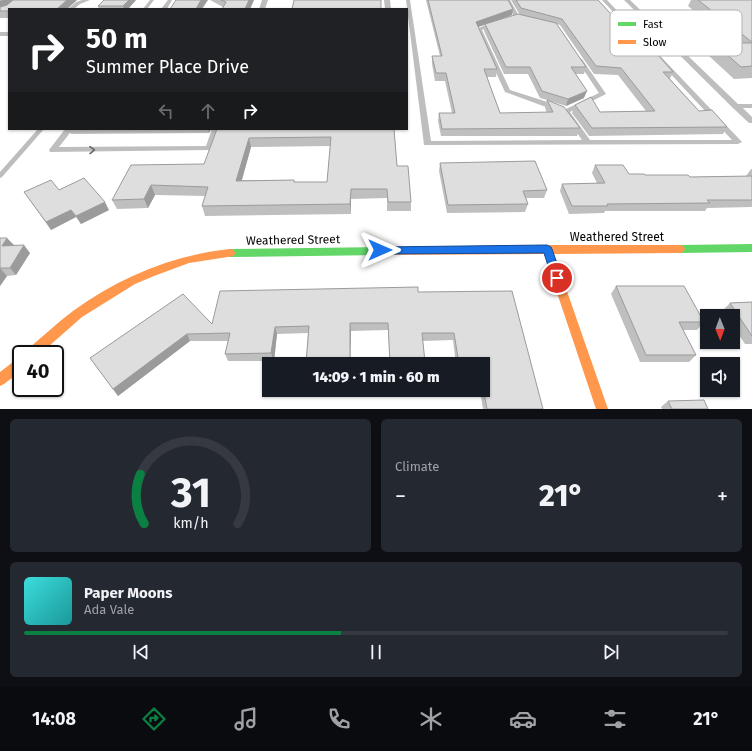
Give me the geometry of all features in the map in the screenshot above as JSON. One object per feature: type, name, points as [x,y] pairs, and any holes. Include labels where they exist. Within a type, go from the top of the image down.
[{"type":"street","name":"Weathered Street","points":[[42,345],[78,315],[120,287],[165,266],[213,254],[256,252],[752,248]]},
{"type":"street","points":[[547,249],[602,409]]},
{"type":"street","points":[[0,380],[12,370]]},
{"type":"lane","points":[[72,8],[78,3],[88,0]]},
{"type":"lane","points":[[80,8],[88,0]]},
{"type":"lane","points":[[408,0],[427,143],[738,142],[657,56]]},
{"type":"lane","points":[[507,0],[517,17]]},
{"type":"lane","points":[[604,0],[613,10]]},
{"type":"lane","points":[[628,0],[638,10]]},
{"type":"lane","points":[[509,19],[517,17],[530,20]]},
{"type":"lane","points":[[502,22],[479,29],[507,91],[566,111],[588,143]]},
{"type":"lane","points":[[566,111],[603,94],[574,51]]},
{"type":"lane","points":[[685,56],[752,121]]},
{"type":"lane","points":[[736,106],[752,106]]},
{"type":"lane","points":[[68,130],[53,150],[209,148],[216,130]]},
{"type":"building","points":[[13,0],[67,0],[58,8],[8,8],[8,11],[0,11],[0,7],[7,5]]},
{"type":"building","points":[[104,0],[129,0],[123,6],[98,6]]},
{"type":"building","points":[[176,0],[201,0],[197,8],[171,8]]},
{"type":"building","points":[[221,0],[249,0],[245,8],[223,8],[226,2]]},
{"type":"building","points":[[294,0],[381,0],[381,8],[292,8]]},
{"type":"building","points":[[428,0],[508,0],[513,9],[476,22],[497,69],[484,69],[500,113],[553,112],[547,100],[564,107],[580,128],[442,129],[439,113],[455,113],[446,73],[436,73],[432,56],[442,56]]},
{"type":"building","points":[[516,0],[598,0],[610,13],[610,56],[659,56],[673,72],[663,72],[699,111],[712,110],[727,127],[592,128],[575,105],[591,97],[600,112],[655,111],[621,68],[596,66],[562,19],[521,8]]},
{"type":"building","points":[[698,0],[752,0],[752,42],[742,34],[742,10],[711,10]]},
{"type":"building","points":[[518,14],[556,23],[586,67],[571,67],[587,91],[568,99],[542,91],[530,67],[506,67],[485,24]]},
{"type":"building","points":[[742,43],[752,43],[752,66],[741,67],[729,56],[742,56]]},
{"type":"building","points":[[217,130],[394,130],[397,166],[408,166],[411,202],[388,202],[387,189],[351,189],[350,204],[202,206],[208,187],[151,185],[144,199],[112,200],[131,165],[204,164]],"holes":[[[331,137],[327,182],[294,182],[294,180],[236,181],[249,138]]]},
{"type":"building","points":[[535,161],[547,190],[523,191],[528,204],[448,205],[440,163]]},
{"type":"building","points":[[595,165],[623,165],[629,174],[688,175],[690,177],[752,176],[752,200],[707,200],[710,203],[607,204],[608,206],[572,206],[562,184],[605,183]]},
{"type":"building","points":[[84,178],[105,202],[76,216],[71,210],[46,222],[24,192],[51,180],[59,190]]},
{"type":"building","points":[[0,238],[7,238],[2,246],[24,245],[10,268],[0,268]]},
{"type":"building","points":[[616,286],[684,286],[700,315],[700,322],[679,322],[696,355],[646,355]]},
{"type":"building","points":[[418,287],[418,292],[512,291],[543,409],[487,409],[485,397],[490,397],[490,357],[458,357],[454,333],[422,333],[424,357],[390,357],[388,323],[350,323],[350,357],[306,357],[309,326],[275,327],[271,353],[225,354],[230,333],[187,334],[113,389],[90,358],[183,294],[212,324],[220,291]]},
{"type":"building","points":[[752,302],[752,336],[740,318],[740,309],[734,309],[730,303]]},
{"type":"building","points":[[704,400],[708,409],[672,409],[668,401]]},
{"type":"waterway","points":[[146,8],[152,0]]},
{"type":"waterway","points":[[0,176],[40,130]]},
{"type":"traffic: fast","points":[[680,249],[752,248]]},
{"type":"traffic: fast","points":[[230,253],[383,251]]},
{"type":"traffic: slow","points":[[547,249],[602,409]]},
{"type":"traffic: slow","points":[[383,251],[680,249]]},
{"type":"traffic: slow","points":[[41,345],[78,314],[95,302],[131,281],[169,265],[189,259],[230,253]]},
{"type":"traffic: slow","points":[[0,380],[12,370]]},
{"type":"route","points":[[380,250],[547,249],[557,278]]}]
